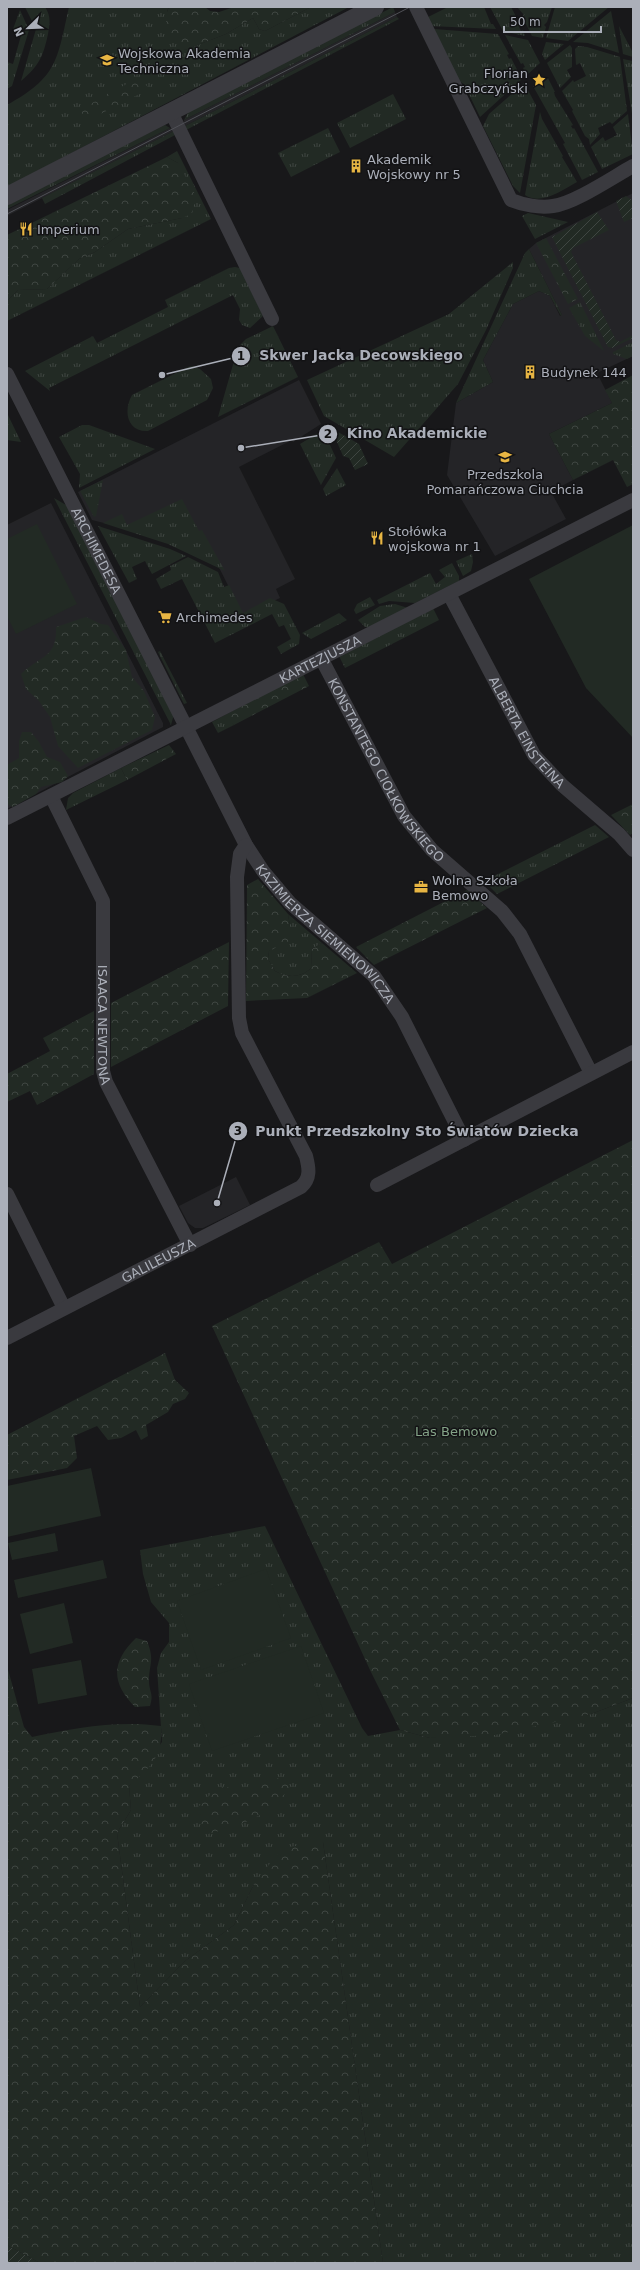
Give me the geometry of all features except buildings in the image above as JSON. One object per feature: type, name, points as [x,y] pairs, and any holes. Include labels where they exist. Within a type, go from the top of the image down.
[{"type":"street","points":[[7,196],[375,7]]},
{"type":"street","points":[[416,7],[511,200],[522,204],[554,206],[575,198],[633,166]]},
{"type":"street","points":[[171,112],[272,319]]},
{"type":"street","name":"ARCHIMEDESA","points":[[7,374],[187,727]]},
{"type":"street","name":"KARTEZJUSZA","points":[[7,818],[633,500]]},
{"type":"street","name":"ALBERTA EINSTEINA","points":[[449,594],[534,755],[562,785],[619,834],[633,850]]},
{"type":"street","name":"KONSTANTEGO CIOŁKOWSKIEGO","points":[[321,658],[404,816],[432,850],[502,911],[520,934],[591,1073]]},
{"type":"street","name":"KAZIMIERZA SIEMIENOWICZA","points":[[187,727],[246,844],[263,871],[290,903],[378,981],[402,1017],[464,1140]]},
{"type":"street","name":"ISAACA NEWTONA","points":[[51,796],[103,900],[104,1071],[106,1082],[190,1245]]},
{"type":"street","name":"GALILEUSZA","points":[[7,1338],[190,1245],[304,1183],[309,1166],[306,1156],[242,1033],[239,1018],[237,864],[241,850],[246,844]]},
{"type":"street","points":[[377,1185],[633,1052]]},
{"type":"street","points":[[7,1194],[64,1308]]},
{"type":"shaded area","points":[[395,12],[397,17],[185,126],[184,120]]},
{"type":"shaded area","points":[[170,128],[174,131],[7,216],[7,210]]},
{"type":"shaded area","points":[[633,193],[633,356],[597,373],[612,403],[549,434],[573,480],[551,492],[566,519],[495,556],[447,475],[456,403],[493,382],[483,360],[513,304],[539,291],[550,296],[560,316],[562,315],[529,249],[536,243]]},
{"type":"shaded area","points":[[299,380],[321,424],[293,442],[292,440],[239,467],[295,579],[276,589],[280,598],[243,615],[201,532],[128,529],[92,520],[78,492]]},
{"type":"shaded area","points":[[51,503],[163,723],[163,727],[7,809],[7,525]]},
{"type":"shaded area","points":[[236,1177],[250,1205],[203,1228],[195,1228],[188,1223],[179,1206]]},
{"type":"green space","points":[[25,7],[45,7],[50,23],[42,55],[32,71],[21,81],[36,29]]},
{"type":"green space","name":"Wojskowa Akademia Techniczna","points":[[69,7],[169,7],[167,11],[185,50],[226,34],[253,18],[259,29],[265,31],[311,7],[349,7],[7,187],[7,105],[37,85],[46,76],[53,65],[58,54]]},
{"type":"green space","points":[[169,7],[205,7],[210,11],[219,12],[234,7],[311,7],[265,31],[259,29],[253,18],[226,34],[185,50],[172,36],[167,26],[166,20]]},
{"type":"green space","points":[[393,7],[395,12],[184,120],[189,111]]},
{"type":"green space","points":[[448,7],[484,7],[491,24],[493,24],[496,29],[430,26],[426,18]]},
{"type":"green space","points":[[490,7],[511,7],[521,26],[519,27],[521,31],[523,30],[525,36],[503,31]]},
{"type":"green space","points":[[517,7],[552,7],[547,22],[544,25],[546,27],[543,38],[532,36],[522,16],[524,15]]},
{"type":"green space","points":[[555,7],[609,7],[568,41],[546,38]]},
{"type":"green space","points":[[20,10],[29,30],[12,86],[7,89],[7,62],[13,64],[22,32],[13,29]]},
{"type":"green space","points":[[611,11],[619,53],[588,43],[573,42]]},
{"type":"green space","points":[[397,17],[399,19],[186,130],[185,126]]},
{"type":"green space","points":[[619,26],[633,53],[633,57],[623,54]]},
{"type":"green space","points":[[434,29],[498,34],[509,54],[507,55],[509,59],[511,58],[522,79],[480,117],[464,84],[455,79]]},
{"type":"green space","points":[[505,35],[528,40],[540,63],[527,75],[523,68],[525,67],[523,63],[521,64]]},
{"type":"green space","points":[[546,42],[564,44],[545,60],[542,54]]},
{"type":"green space","points":[[570,45],[572,48],[572,67],[567,70],[571,77],[560,88],[547,63]]},
{"type":"green space","points":[[578,46],[587,47],[620,57],[627,111],[612,124],[610,122],[598,128],[600,134],[590,145],[589,139],[585,136],[562,91],[573,80],[574,82],[586,76],[580,63],[576,65],[575,49]]},
{"type":"green space","points":[[623,59],[633,61],[633,120]]},
{"type":"green space","points":[[548,78],[555,92],[555,96],[573,125],[571,126],[573,129],[574,128],[598,172],[582,180],[563,144],[565,143],[533,86],[542,84]]},
{"type":"green space","points":[[137,79],[143,81],[149,89],[85,122],[81,111],[85,106]]},
{"type":"green space","points":[[524,83],[536,105],[520,193],[513,186],[483,126],[489,114]]},
{"type":"green space","points":[[393,94],[406,119],[350,148],[337,123]]},
{"type":"green space","points":[[540,112],[542,119],[563,156],[562,157],[577,182],[558,193],[538,199],[525,195]]},
{"type":"green space","points":[[628,114],[633,154],[602,169],[591,147],[603,137],[605,141],[617,135],[613,127]]},
{"type":"green space","points":[[165,125],[170,128],[7,209],[7,204]]},
{"type":"green space","points":[[328,128],[340,152],[291,177],[278,153]]},
{"type":"green space","points":[[174,131],[177,134],[45,204],[42,198]]},
{"type":"green space","points":[[177,151],[211,219],[7,321],[7,301],[18,290],[47,289],[79,259],[95,252],[128,229],[182,218],[178,163],[167,157]]},
{"type":"green space","points":[[167,157],[178,163],[196,196],[192,214],[182,218],[128,229],[95,252],[79,259],[47,289],[18,290],[7,301],[7,235]]},
{"type":"green space","points":[[626,196],[633,201],[633,218],[624,222],[616,201]]},
{"type":"green space","points":[[597,212],[609,230],[573,248],[571,252],[616,340],[620,342],[633,335],[633,338],[612,348],[608,347],[552,237]]},
{"type":"green space","points":[[528,213],[568,222],[535,239],[522,216]]},
{"type":"green space","points":[[546,238],[578,299],[568,304],[536,243]]},
{"type":"green space","points":[[529,249],[562,315],[561,316],[550,296],[539,291],[513,304],[483,360],[493,382],[456,403],[525,253]]},
{"type":"green space","points":[[513,262],[513,268],[486,330],[458,384],[394,457],[324,416],[307,380],[449,314]]},
{"type":"green space","points":[[229,268],[240,268],[263,316],[250,328],[242,325],[239,320],[240,309],[233,295],[49,388],[50,391],[25,371],[93,336],[97,343],[168,307],[165,300]]},
{"type":"green space","points":[[580,302],[604,351],[585,336],[569,308]]},
{"type":"green space","points":[[273,326],[298,377],[218,417],[238,347],[246,339]]},
{"type":"green space","points":[[633,342],[633,356],[627,359],[613,354],[613,352]]},
{"type":"green space","points":[[192,366],[200,369],[211,379],[213,388],[207,400],[148,431],[135,428],[131,424],[128,414],[129,401],[132,395]]},
{"type":"green space","points":[[633,375],[633,484],[627,487],[613,460],[573,480],[549,434],[612,403],[605,390]]},
{"type":"green space","points":[[7,413],[21,442],[7,440]]},
{"type":"green space","points":[[82,425],[89,425],[155,449],[79,488],[80,474],[59,437]]},
{"type":"green space","points":[[331,428],[359,444],[368,464],[355,470],[349,458],[343,456]]},
{"type":"green space","points":[[323,430],[336,458],[321,485],[300,444]]},
{"type":"green space","points":[[337,468],[346,485],[326,496],[323,489]]},
{"type":"green space","points":[[103,480],[96,516],[94,517],[80,491]]},
{"type":"green space","points":[[54,498],[66,505],[174,714],[171,725]]},
{"type":"green space","points":[[182,499],[199,531],[202,530],[225,571],[168,544],[103,523],[122,514],[127,525]]},
{"type":"green space","points":[[37,524],[77,604],[16,634],[7,616],[7,539]]},
{"type":"green space","points":[[633,525],[633,738],[586,688],[529,579]]},
{"type":"green space","points":[[98,526],[170,549],[186,556],[152,574],[145,561],[132,567],[137,579],[129,583]]},
{"type":"green space","points":[[472,554],[473,562],[471,571],[463,576],[456,561]]},
{"type":"green space","points":[[188,557],[218,572],[224,587],[229,585],[243,613],[270,598],[284,604],[300,635],[299,644],[281,654],[277,647],[291,639],[284,625],[279,627],[272,614],[215,643],[182,579],[161,589],[156,579],[171,570],[170,566]]},
{"type":"green space","points":[[452,563],[459,576],[459,581],[415,603],[389,601],[379,604],[377,600],[430,573],[436,584],[445,577],[439,570]]},
{"type":"green space","points":[[370,597],[375,605],[356,614],[354,610],[357,604]]},
{"type":"green space","points":[[395,604],[408,608],[370,627],[365,627],[358,620],[380,606]]},
{"type":"green space","points":[[433,608],[439,620],[345,668],[339,656]]},
{"type":"green space","points":[[339,613],[347,620],[311,639],[302,633]]},
{"type":"green space","points":[[86,617],[101,624],[108,625],[126,650],[132,677],[144,691],[155,717],[152,730],[78,768],[58,746],[50,717],[39,701],[26,689],[21,674],[51,650],[56,637],[56,627]]},
{"type":"green space","points":[[160,651],[187,703],[184,704],[158,652]]},
{"type":"green space","points":[[303,674],[309,686],[234,725],[225,718],[225,715]]},
{"type":"green space","points":[[225,715],[234,725],[218,733],[212,722]]},
{"type":"green space","points":[[22,732],[31,732],[39,742],[47,757],[60,762],[68,776],[62,782],[41,787],[36,794],[13,807],[7,804],[7,765],[19,758],[19,741]]},
{"type":"green space","points":[[169,745],[176,754],[127,780],[121,768]]},
{"type":"green space","points":[[121,768],[127,780],[66,810],[68,798],[73,793]]},
{"type":"green space","points":[[633,804],[633,833],[630,835],[611,815]]},
{"type":"green space","points":[[595,825],[609,837],[497,894],[484,881]]},
{"type":"green space","points":[[258,879],[288,914],[290,937],[288,942],[269,951],[268,959],[275,971],[289,976],[303,974],[311,968],[312,949],[322,943],[357,973],[307,998],[246,1001],[247,885]]},
{"type":"green space","points":[[467,890],[487,908],[374,965],[356,947]]},
{"type":"green space","points":[[288,914],[322,943],[312,949],[311,968],[303,974],[294,976],[284,975],[275,971],[268,959],[269,951],[290,927]]},
{"type":"green space","points":[[229,942],[228,1006],[111,1067],[111,1003]]},
{"type":"green space","points":[[94,1011],[94,1074],[37,1105],[30,1091],[7,1102],[7,1074],[50,1051],[43,1038]]},
{"type":"green space","name":"Las Bemowo","points":[[633,1140],[633,1698],[591,1714],[495,1735],[430,1738],[400,1730],[370,1670],[212,1326],[379,1242],[392,1264]]},
{"type":"green space","points":[[165,1353],[175,1380],[189,1393],[185,1399],[173,1404],[168,1412],[146,1425],[148,1436],[141,1440],[136,1430],[121,1438],[108,1440],[97,1426],[74,1436],[77,1458],[67,1468],[7,1480],[7,1435]]},
{"type":"green space","points":[[91,1468],[101,1516],[7,1537],[7,1486]]},
{"type":"green space","points":[[265,1526],[362,1728],[368,1736],[400,1730],[430,1738],[591,1714],[633,1698],[633,2263],[383,2263],[323,1842],[254,1884],[234,1925],[185,1961],[140,2007],[117,1833],[131,1810],[129,1786],[162,1742],[157,1668],[161,1653],[169,1642],[169,1623],[151,1602],[143,1574],[140,1550]]},
{"type":"green space","points":[[55,1533],[58,1551],[12,1560],[8,1543]]},
{"type":"green space","points":[[103,1560],[107,1578],[18,1598],[14,1580]]},
{"type":"green space","points":[[266,1569],[291,1638],[201,1670],[177,1601]]},
{"type":"green space","points":[[64,1603],[73,1643],[30,1654],[20,1614]]},
{"type":"green space","points":[[136,1638],[147,1641],[151,1653],[149,1685],[152,1698],[150,1706],[135,1707],[127,1698],[118,1681],[118,1664],[128,1647]]},
{"type":"green space","points":[[301,1646],[324,1713],[212,1751],[189,1684]]},
{"type":"green space","points":[[81,1660],[87,1695],[38,1704],[32,1669]]},
{"type":"green space","points":[[7,1666],[24,1727],[32,1737],[80,1728],[113,1724],[145,1724],[161,1726],[160,1746],[158,1753],[144,1773],[129,1786],[131,1810],[117,1833],[140,2007],[185,1961],[234,1925],[254,1884],[282,1848],[323,1842],[383,2263],[40,2263],[7,2245]]},
{"type":"green space","points":[[276,1778],[285,1780],[290,1788],[269,1811],[237,1826],[208,1834],[201,1826],[198,1807],[214,1791],[223,1787],[246,1789]]},
{"type":"green space","points":[[7,2245],[40,2263],[7,2263]]},
{"type":"tram line","points":[[7,214],[410,7]]},
{"type":"place","name":"Wojskowa Akademia Techniczna","points":[[107,60]]},
{"type":"place","name":"Florian Grabczyński","points":[[539,80]]},
{"type":"place","name":"Akademik Wojskowy nr 5","points":[[356,166]]},
{"type":"place","name":"Imperium","points":[[26,229]]},
{"type":"place","name":"Budynek 144","points":[[530,372]]},
{"type":"place","name":"Skwer Jacka Decowskiego","points":[[162,375]]},
{"type":"place","name":"Kino Akademickie","points":[[241,448]]},
{"type":"place","name":"Przedszkola Pomarańczowa Ciuchcia","points":[[505,457]]},
{"type":"place","name":"Stołówka wojskowa nr 1","points":[[377,538]]},
{"type":"place","name":"Archimedes","points":[[165,617]]},
{"type":"place","name":"Wolna Szkoła Bemowo","points":[[421,887]]},
{"type":"place","name":"Punkt Przedszkolny Sto Światów Dziecka","points":[[217,1203]]}]
